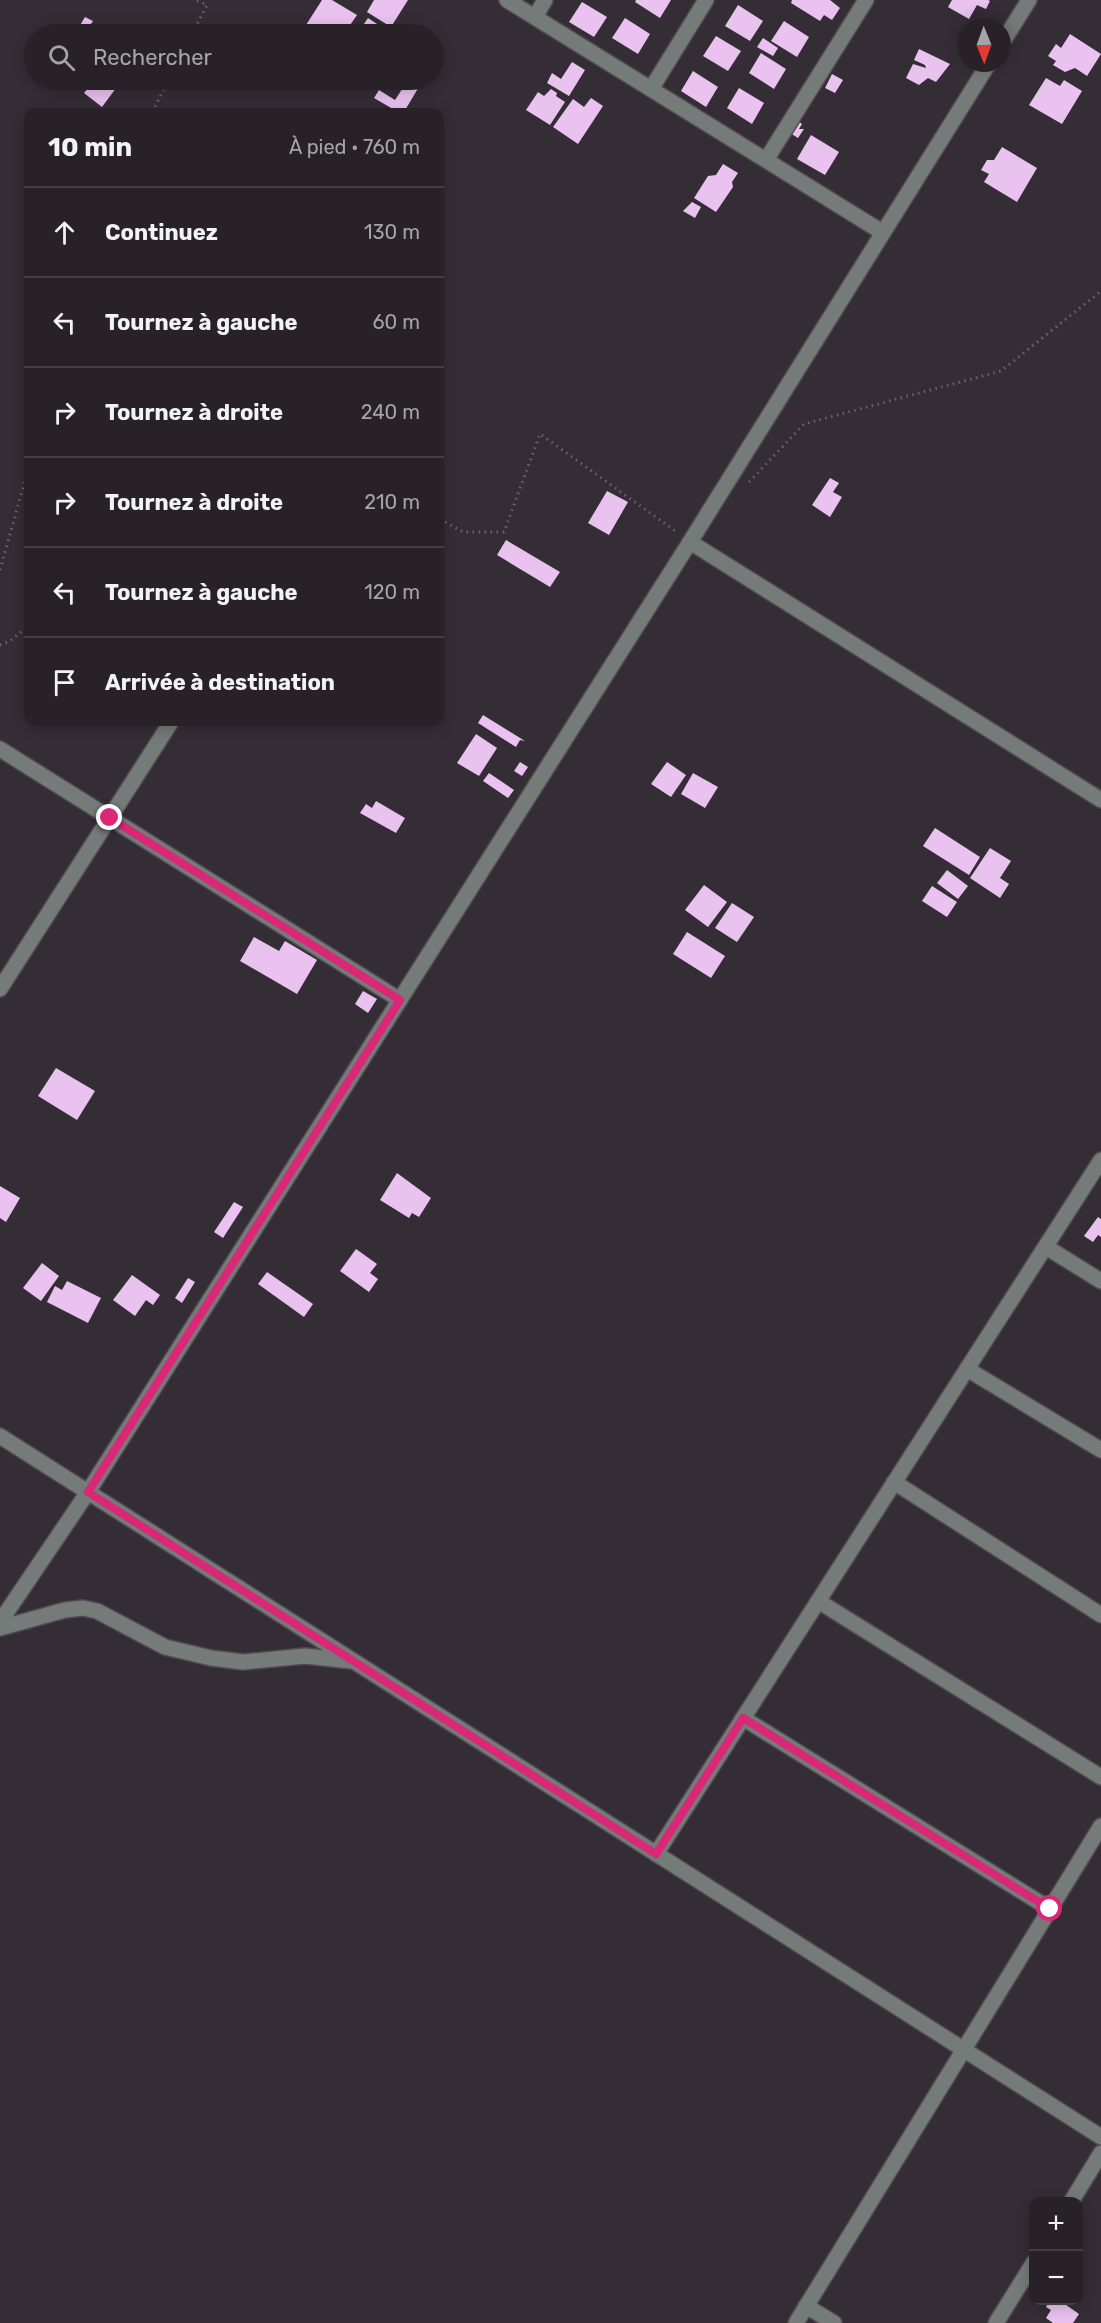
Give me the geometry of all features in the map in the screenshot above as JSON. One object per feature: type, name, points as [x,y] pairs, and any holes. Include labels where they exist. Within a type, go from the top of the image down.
[{"type":"street","points":[[507,0],[882,232]]},
{"type":"street","points":[[534,17],[545,0]]},
{"type":"street","points":[[651,89],[706,0]]},
{"type":"street","points":[[766,160],[866,0]]},
{"type":"street","points":[[1011,29],[1029,0]]},
{"type":"street","points":[[0,1622],[88,1492],[690,542],[983,72]]},
{"type":"street","points":[[690,542],[1101,800]]},
{"type":"street","points":[[0,989],[168,726]]},
{"type":"street","points":[[0,749],[400,1000]]},
{"type":"street","points":[[656,1854],[1101,1160]]},
{"type":"street","points":[[1046,1247],[1101,1281]]},
{"type":"street","points":[[967,1369],[1101,1450]]},
{"type":"street","points":[[0,1436],[1101,2137]]},
{"type":"street","points":[[894,1482],[1101,1615]]},
{"type":"street","points":[[818,1601],[1101,1777]]},
{"type":"street","points":[[0,1628],[65,1610],[83,1608],[97,1611],[165,1647],[211,1658],[243,1662],[305,1656],[354,1661]]},
{"type":"street","points":[[743,1718],[1050,1909]]},
{"type":"street","points":[[796,2323],[1101,1826]]},
{"type":"street","points":[[1074,2197],[1101,2152]]},
{"type":"street","points":[[996,2323],[1029,2270]]},
{"type":"street","points":[[806,2306],[834,2323]]},
{"type":"path","points":[[196,0],[207,5],[197,24]]},
{"type":"path","points":[[154,108],[164,90]]},
{"type":"path","points":[[747,483],[804,424],[1001,371],[1101,291]]},
{"type":"path","points":[[444,521],[463,532],[504,532],[540,434],[690,542]]},
{"type":"path","points":[[0,570],[24,484]]},
{"type":"path","points":[[0,645],[10,641],[24,629]]},
{"type":"building","points":[[322,0],[332,0],[357,15],[351,24],[307,24]]},
{"type":"building","points":[[374,0],[408,0],[393,24],[386,24],[367,12]]},
{"type":"building","points":[[636,0],[671,0],[660,18],[635,2]]},
{"type":"building","points":[[792,0],[830,0],[840,8],[832,20],[824,15],[820,21],[791,3]]},
{"type":"building","points":[[952,0],[990,1],[986,9],[977,5],[970,18],[948,7]]},
{"type":"building","points":[[582,2],[607,17],[594,37],[569,22]]},
{"type":"building","points":[[738,5],[763,21],[750,41],[725,26]]},
{"type":"building","points":[[85,17],[93,21],[91,24],[81,24]]},
{"type":"building","points":[[368,18],[377,24],[364,24]]},
{"type":"building","points":[[625,18],[650,34],[638,54],[612,38]]},
{"type":"building","points":[[784,21],[809,37],[797,57],[771,41]]},
{"type":"building","points":[[1070,34],[1101,54],[1087,76],[1075,68],[1065,72],[1053,65],[1056,61],[1048,56],[1056,44],[1061,48]]},
{"type":"building","points":[[716,36],[741,51],[728,71],[703,56]]},
{"type":"building","points":[[763,38],[778,48],[773,56],[757,47]]},
{"type":"building","points":[[919,49],[950,64],[936,82],[928,78],[919,85],[906,78],[913,64],[926,68],[925,65],[914,60]]},
{"type":"building","points":[[761,53],[786,69],[774,89],[749,73]]},
{"type":"building","points":[[572,62],[585,70],[569,96],[547,83],[552,73],[561,79]]},
{"type":"building","points":[[693,71],[718,87],[706,107],[681,91]]},
{"type":"building","points":[[832,74],[843,80],[835,93],[825,88]]},
{"type":"building","points":[[1046,78],[1060,86],[1064,80],[1082,91],[1062,124],[1029,105]]},
{"type":"building","points":[[739,88],[764,103],[752,124],[727,108]]},
{"type":"building","points":[[551,89],[565,102],[550,125],[526,110],[538,92],[544,96]]},
{"type":"building","points":[[87,90],[115,90],[102,107],[84,93]]},
{"type":"building","points":[[379,90],[395,100],[402,90],[417,90],[406,108],[391,108],[374,98]]},
{"type":"building","points":[[591,98],[603,106],[578,144],[553,127],[573,99],[584,107]]},
{"type":"building","points":[[798,121],[802,124],[799,129],[804,129],[798,138],[790,133]]},
{"type":"building","points":[[811,135],[839,152],[825,175],[797,159]]},
{"type":"building","points":[[1002,147],[1037,168],[1017,202],[984,182],[989,174],[981,170],[987,160],[994,160]]},
{"type":"building","points":[[723,164],[738,173],[732,182],[733,187],[716,212],[694,198],[708,176],[716,175]]},
{"type":"building","points":[[692,202],[701,207],[695,218],[683,211]]},
{"type":"building","points":[[830,478],[839,483],[833,492],[842,497],[830,517],[812,505]]},
{"type":"building","points":[[607,491],[628,502],[609,535],[588,523]]},
{"type":"building","points":[[506,540],[560,572],[550,587],[497,555]]},
{"type":"building","points":[[483,715],[525,741],[520,740],[516,747],[478,723]]},
{"type":"building","points":[[476,734],[497,748],[479,776],[457,763]]},
{"type":"building","points":[[520,762],[528,767],[522,776],[514,771]]},
{"type":"building","points":[[667,762],[686,775],[671,797],[651,784]]},
{"type":"building","points":[[489,773],[514,790],[508,798],[483,781]]},
{"type":"building","points":[[693,773],[718,787],[705,808],[681,794]]},
{"type":"building","points":[[376,801],[405,818],[396,833],[360,813],[366,804],[372,808]]},
{"type":"building","points":[[935,828],[980,857],[969,875],[923,846]]},
{"type":"building","points":[[990,848],[1011,861],[1000,878],[1009,884],[1000,898],[970,878]]},
{"type":"building","points":[[947,870],[968,886],[958,899],[937,883]]},
{"type":"building","points":[[704,885],[727,902],[708,927],[685,910]]},
{"type":"building","points":[[932,886],[957,902],[947,917],[922,901]]},
{"type":"building","points":[[732,903],[754,917],[737,942],[715,928]]},
{"type":"building","points":[[687,932],[725,956],[711,978],[673,954]]},
{"type":"building","points":[[254,937],[279,951],[285,941],[317,960],[297,994],[240,961]]},
{"type":"building","points":[[363,991],[377,999],[368,1013],[355,1004]]},
{"type":"building","points":[[56,1068],[95,1091],[77,1120],[38,1096]]},
{"type":"building","points":[[397,1173],[431,1198],[419,1217],[412,1213],[409,1218],[380,1200]]},
{"type":"building","points":[[0,1186],[20,1198],[6,1222],[0,1218]]},
{"type":"building","points":[[234,1202],[243,1207],[223,1238],[214,1232]]},
{"type":"building","points":[[1098,1217],[1101,1219],[1101,1237],[1098,1235],[1093,1242],[1084,1236]]},
{"type":"building","points":[[356,1249],[377,1264],[370,1273],[378,1279],[369,1292],[340,1271]]},
{"type":"building","points":[[42,1263],[59,1276],[41,1301],[23,1288]]},
{"type":"building","points":[[267,1272],[313,1304],[304,1317],[258,1284]]},
{"type":"building","points":[[132,1275],[160,1295],[153,1305],[146,1300],[135,1316],[113,1300]]},
{"type":"building","points":[[188,1278],[195,1282],[182,1303],[175,1298]]},
{"type":"building","points":[[67,1281],[101,1298],[88,1323],[47,1302],[55,1286],[62,1290]]},
{"type":"building","points":[[1047,2305],[1066,2305],[1079,2314],[1073,2323],[1053,2323],[1046,2318],[1051,2310],[1046,2307]]},
{"type":"route","points":[[110,818],[400,1000],[88,1492],[656,1854],[743,1718],[1050,1909]]}]
